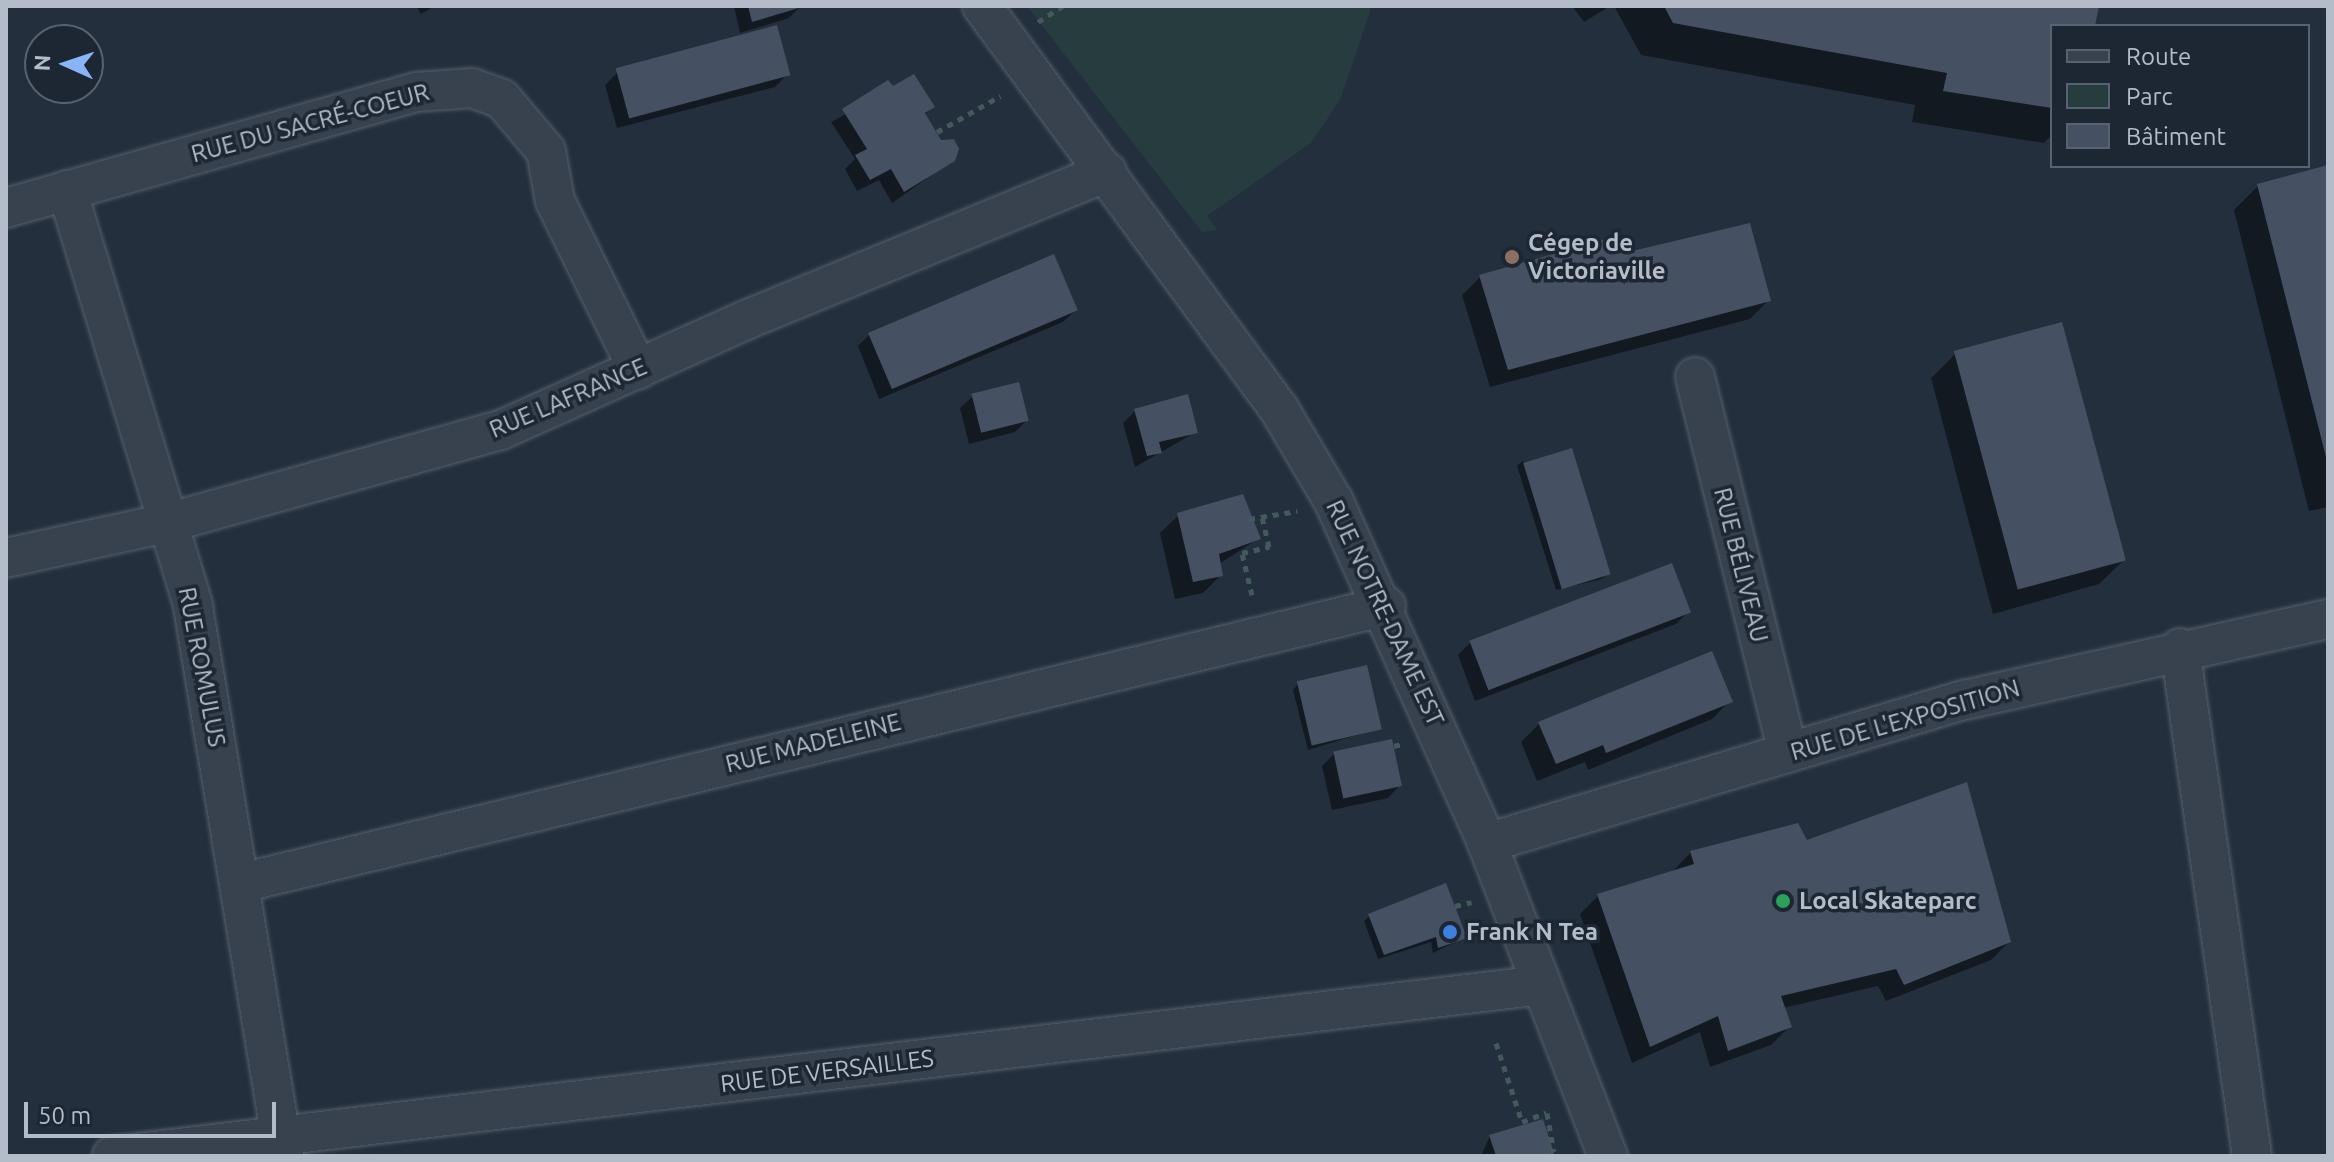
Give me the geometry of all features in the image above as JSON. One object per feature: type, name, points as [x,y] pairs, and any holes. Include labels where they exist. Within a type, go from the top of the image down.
[{"type":"street","name":"RUE NOTRE-DAME EST","points":[[982,6],[1279,409],[1386,606],[1487,843],[1608,1156]]},
{"type":"street","name":"RUE DU SACRÉ-COEUR","points":[[6,208],[417,92],[472,88],[526,120],[546,151],[555,201],[638,370]]},
{"type":"street","name":"RUE LAFRANCE","points":[[6,558],[167,523],[501,430],[1107,172]]},
{"type":"street","name":"RUE ROMULUS","points":[[67,190],[193,606],[283,1147]]},
{"type":"street","name":"RUE BÉLIVEAU","points":[[1695,377],[1788,753]]},
{"type":"street","name":"RUE MADELEINE","points":[[241,883],[1386,606]]},
{"type":"street","name":"RUE DE L'EXPOSITION","points":[[1487,843],[1788,753],[2180,648],[2328,619]]},
{"type":"street","points":[[2180,648],[2252,1156]]},
{"type":"street","name":"RUE DE VERSAILLES","points":[[112,1156],[283,1147],[1541,985]]},
{"type":"path","points":[[937,132],[1000,96]]},
{"type":"path","points":[[1249,519],[1298,511]]},
{"type":"path","points":[[1252,595],[1242,553],[1269,547],[1262,517]]},
{"type":"path","points":[[1496,1043],[1522,1122],[1556,1109]]},
{"type":"path","points":[[1546,1113],[1554,1151]]},
{"type":"green space","points":[[1027,6],[1372,6],[1340,100],[1311,143],[1207,216],[1217,230],[1202,232]]},
{"type":"building","points":[[748,6],[802,6],[802,7],[752,22]]},
{"type":"building","points":[[1664,6],[2099,6],[2095,24],[2050,24],[2050,108],[1943,91],[1947,73],[1673,23]]},
{"type":"building","points":[[777,25],[790,75],[629,118],[616,68]]},
{"type":"building","points":[[914,74],[935,107],[925,113],[941,140],[954,139],[959,149],[955,161],[904,192],[891,169],[870,180],[855,155],[867,149],[842,109],[888,80],[893,86]]},
{"type":"building","points":[[2328,165],[2328,460],[2327,461],[2257,184]]},
{"type":"building","points":[[1750,223],[1771,301],[1508,370],[1479,275],[1620,235],[1624,253]]},
{"type":"building","points":[[1054,254],[1078,310],[892,389],[868,333]]},
{"type":"building","points":[[2062,322],[2126,561],[2018,590],[1954,351]]},
{"type":"building","points":[[1019,382],[1029,421],[981,433],[971,394]]},
{"type":"building","points":[[1188,394],[1198,433],[1159,442],[1162,453],[1147,456],[1134,409]]},
{"type":"building","points":[[1572,448],[1611,574],[1562,589],[1523,463]]},
{"type":"building","points":[[1243,494],[1261,539],[1219,554],[1223,576],[1193,582],[1177,513]]},
{"type":"building","points":[[1672,563],[1691,612],[1488,690],[1469,641]]},
{"type":"building","points":[[1712,651],[1733,702],[1606,753],[1603,745],[1556,764],[1538,722]]},
{"type":"building","points":[[1367,665],[1382,729],[1312,746],[1297,681]]},
{"type":"building","points":[[1392,739],[1402,786],[1343,798],[1333,751]]},
{"type":"building","points":[[1967,782],[2011,942],[1904,985],[1896,969],[1781,996],[1792,1027],[1728,1051],[1718,1016],[1650,1047],[1597,894],[1694,864],[1690,851],[1798,823],[1807,840]]},
{"type":"building","points":[[1446,883],[1467,938],[1438,948],[1436,937],[1384,955],[1368,914]]},
{"type":"building","points":[[1543,1119],[1555,1156],[1496,1156],[1489,1135]]},
{"type":"place","name":"Cégep de Victoriaville","points":[[1512,257]]},
{"type":"place","name":"Local Skateparc","points":[[1783,901]]},
{"type":"place","name":"Frank N Tea","points":[[1450,932]]}]
